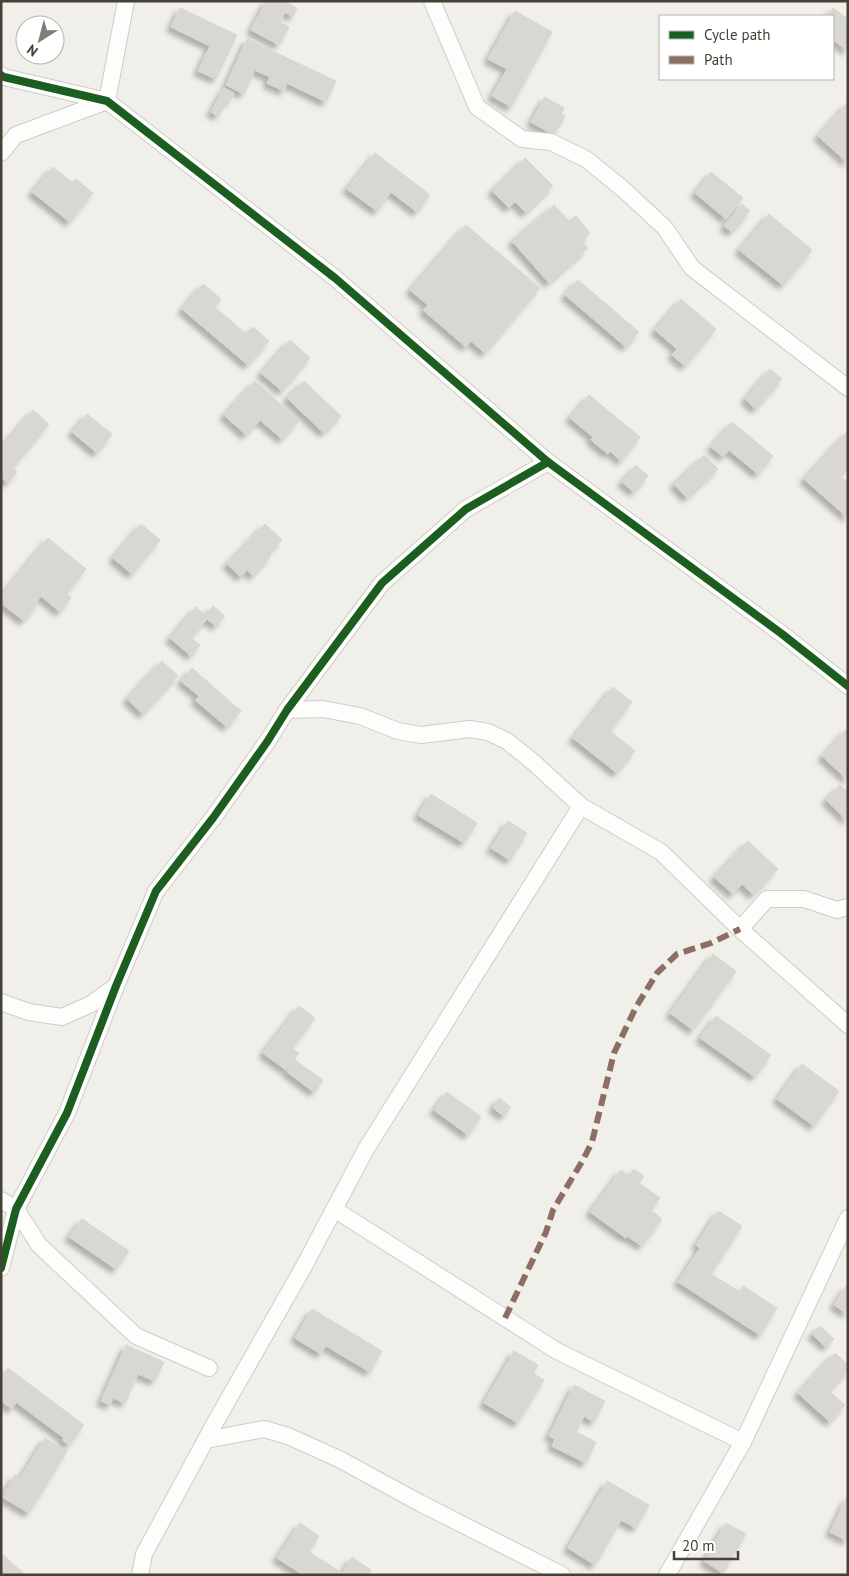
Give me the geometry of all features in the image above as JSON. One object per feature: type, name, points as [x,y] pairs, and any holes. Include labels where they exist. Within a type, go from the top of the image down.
[{"type":"street","points":[[107,101],[126,1]]},
{"type":"street","points":[[432,1],[477,107],[522,139],[551,142],[586,159],[623,189],[665,228],[692,268],[848,388]]},
{"type":"street","points":[[1,75],[107,101],[335,278],[548,462],[782,634],[848,686]]},
{"type":"street","points":[[1,152],[16,135],[107,101]]},
{"type":"street","points":[[1,1268],[16,1209],[67,1113],[116,986],[156,891],[213,818],[287,710],[382,583],[466,509],[548,462]]},
{"type":"street","points":[[287,710],[323,709],[360,716],[398,730],[421,735],[470,729],[488,732],[507,742],[580,806],[661,852],[740,929],[848,1025]]},
{"type":"street","points":[[140,1575],[144,1554],[366,1149],[580,806]]},
{"type":"street","points":[[740,929],[766,899],[804,899],[837,910],[848,907]]},
{"type":"street","points":[[1,1002],[29,1012],[62,1017],[91,1004],[116,986]]},
{"type":"street","points":[[1,1200],[16,1209],[39,1245],[136,1336],[209,1368]]},
{"type":"street","points":[[334,1209],[557,1351],[743,1442]]},
{"type":"street","points":[[668,1575],[743,1442],[848,1218]]},
{"type":"street","points":[[206,1440],[264,1429],[288,1436],[339,1459],[420,1503],[562,1575]]},
{"type":"building","points":[[266,1],[289,1],[288,3],[297,8],[293,17],[285,12],[280,22],[289,27],[279,45],[251,30]]},
{"type":"building","points":[[180,8],[237,35],[216,79],[198,71],[210,46],[171,27]]},
{"type":"building","points":[[833,8],[848,19],[848,51],[834,41],[834,15],[828,15]]},
{"type":"building","points":[[515,11],[552,32],[511,107],[492,96],[507,69],[488,59]]},
{"type":"building","points":[[247,39],[336,81],[326,102],[287,83],[284,91],[267,83],[270,77],[255,70],[244,94],[226,85]]},
{"type":"building","points":[[224,88],[234,93],[218,116],[211,112]]},
{"type":"building","points":[[545,97],[564,108],[561,114],[565,116],[554,135],[531,122]]},
{"type":"building","points":[[848,102],[848,163],[818,136]]},
{"type":"building","points":[[375,153],[430,195],[417,212],[391,192],[377,211],[347,189]]},
{"type":"building","points":[[525,158],[553,186],[526,213],[515,202],[509,208],[492,191]]},
{"type":"building","points":[[53,167],[73,183],[76,179],[93,193],[70,222],[32,192]]},
{"type":"building","points":[[711,172],[743,198],[726,219],[695,193]]},
{"type":"building","points":[[742,204],[750,211],[732,232],[724,226]]},
{"type":"building","points":[[554,205],[569,221],[576,216],[590,233],[581,241],[588,248],[549,283],[512,241]]},
{"type":"building","points":[[769,214],[812,250],[783,285],[739,250]],"holes":[[[768,236],[786,251],[772,268],[754,253]]]},
{"type":"building","points":[[466,225],[540,288],[485,353],[471,341],[466,347],[423,310],[428,305],[410,290]],"holes":[[[468,260],[507,294],[488,315],[482,310],[477,316],[448,292],[452,287],[448,283]]]},
{"type":"building","points":[[768,236],[786,251],[772,268],[754,253]]},
{"type":"building","points":[[468,260],[507,294],[488,315],[482,310],[477,316],[448,292],[452,287],[448,283]]},
{"type":"building","points":[[578,280],[639,332],[626,347],[565,295]]},
{"type":"building","points":[[203,284],[221,299],[215,307],[246,334],[253,327],[269,341],[248,365],[182,309]]},
{"type":"building","points":[[681,299],[716,329],[685,366],[672,355],[677,349],[655,330]]},
{"type":"building","points":[[290,340],[310,358],[282,391],[261,373]]},
{"type":"building","points":[[770,369],[782,379],[756,409],[745,399]]},
{"type":"building","points":[[255,381],[299,421],[282,439],[260,420],[246,435],[224,415]]},
{"type":"building","points":[[304,381],[341,416],[324,433],[287,398]]},
{"type":"building","points":[[589,395],[640,437],[621,461],[610,451],[608,454],[591,440],[593,437],[570,418]]},
{"type":"building","points":[[33,410],[49,424],[12,468],[17,472],[8,483],[1,477],[1,448]]},
{"type":"building","points":[[87,414],[112,434],[97,453],[72,432]]},
{"type":"building","points":[[732,422],[773,456],[758,474],[729,450],[723,457],[711,447]]},
{"type":"building","points":[[848,431],[848,468],[840,476],[848,483],[848,518],[804,479]]},
{"type":"building","points":[[704,455],[718,469],[687,498],[674,484]]},
{"type":"building","points":[[636,465],[648,476],[634,492],[622,482]]},
{"type":"building","points":[[141,524],[160,540],[132,574],[113,558]]},
{"type":"building","points":[[265,524],[282,540],[268,554],[271,556],[253,576],[247,570],[241,577],[227,564]]},
{"type":"building","points":[[48,538],[86,569],[66,594],[71,598],[60,612],[41,596],[36,603],[37,605],[24,621],[1,603],[1,596]]},
{"type":"building","points":[[213,606],[225,616],[216,626],[207,619],[191,638],[200,645],[191,656],[170,638],[196,607],[206,616]]},
{"type":"building","points":[[162,661],[178,676],[143,714],[127,699]]},
{"type":"building","points":[[192,668],[241,711],[227,727],[195,700],[199,696],[181,681]]},
{"type":"building","points":[[613,687],[632,702],[610,731],[635,751],[617,773],[573,738]]},
{"type":"building","points":[[848,728],[848,780],[822,756]]},
{"type":"building","points":[[840,785],[848,792],[848,821],[826,800]]},
{"type":"building","points":[[431,794],[477,823],[464,843],[418,815]]},
{"type":"building","points":[[508,821],[527,833],[510,860],[491,848]]},
{"type":"building","points":[[748,841],[778,869],[753,895],[742,884],[733,894],[714,877]]},
{"type":"building","points":[[713,954],[736,971],[693,1030],[670,1013]]},
{"type":"building","points":[[299,1006],[315,1018],[292,1048],[299,1053],[286,1070],[263,1053]]},
{"type":"building","points":[[716,1016],[771,1055],[755,1077],[700,1038]]},
{"type":"building","points":[[295,1060],[323,1080],[314,1092],[287,1072]]},
{"type":"building","points":[[802,1064],[839,1091],[814,1126],[777,1099]]},
{"type":"building","points":[[447,1092],[481,1117],[468,1135],[434,1110]]},
{"type":"building","points":[[499,1098],[511,1107],[504,1116],[493,1108]]},
{"type":"building","points":[[634,1169],[644,1176],[639,1183],[660,1198],[651,1210],[662,1219],[642,1246],[627,1236],[626,1238],[590,1212],[621,1170],[629,1176]]},
{"type":"building","points":[[718,1211],[742,1226],[711,1274],[740,1292],[743,1286],[777,1308],[760,1335],[678,1282],[700,1248],[696,1245]]},
{"type":"building","points":[[82,1219],[129,1251],[116,1269],[69,1237]]},
{"type":"building","points":[[846,1286],[848,1287],[848,1314],[834,1305]]},
{"type":"building","points":[[312,1309],[382,1351],[370,1372],[326,1346],[321,1354],[295,1338]]},
{"type":"building","points":[[820,1326],[834,1339],[826,1347],[812,1334]]},
{"type":"building","points":[[126,1345],[164,1362],[155,1381],[138,1374],[125,1403],[113,1398],[110,1405],[101,1401]]},
{"type":"building","points":[[514,1351],[538,1365],[533,1373],[544,1380],[518,1423],[484,1403]]},
{"type":"building","points":[[835,1353],[848,1365],[848,1371],[829,1391],[845,1405],[830,1422],[798,1393]]},
{"type":"building","points":[[8,1368],[84,1425],[69,1445],[62,1440],[64,1438],[16,1402],[12,1409],[1,1401],[1,1377]]},
{"type":"building","points":[[574,1385],[605,1401],[594,1422],[584,1416],[576,1432],[596,1442],[586,1463],[552,1446],[555,1439],[549,1436]]},
{"type":"building","points":[[45,1438],[67,1451],[29,1513],[2,1497],[15,1475],[20,1478]]},
{"type":"building","points":[[607,1481],[649,1505],[636,1528],[621,1520],[595,1565],[568,1548]]},
{"type":"building","points":[[848,1495],[848,1541],[830,1532]]},
{"type":"building","points":[[300,1523],[319,1536],[309,1552],[342,1573],[352,1557],[371,1570],[368,1575],[303,1575],[277,1558]]},
{"type":"building","points":[[726,1523],[746,1534],[723,1573],[704,1561]]},
{"type":"building","points":[[1,1553],[23,1573],[22,1575],[1,1575]]},
{"type":"marked path","points":[[505,1318],[546,1232],[553,1210],[592,1142],[614,1053],[636,1007],[657,973],[677,954],[711,943],[740,929]]},
{"type":"cycle path","points":[[1,75],[107,101],[335,278],[548,462],[782,634],[848,686]]},
{"type":"cycle path","points":[[1,1268],[16,1209],[67,1113],[116,986],[156,891],[213,818],[267,742],[287,710],[382,583],[466,509],[548,462]]}]
